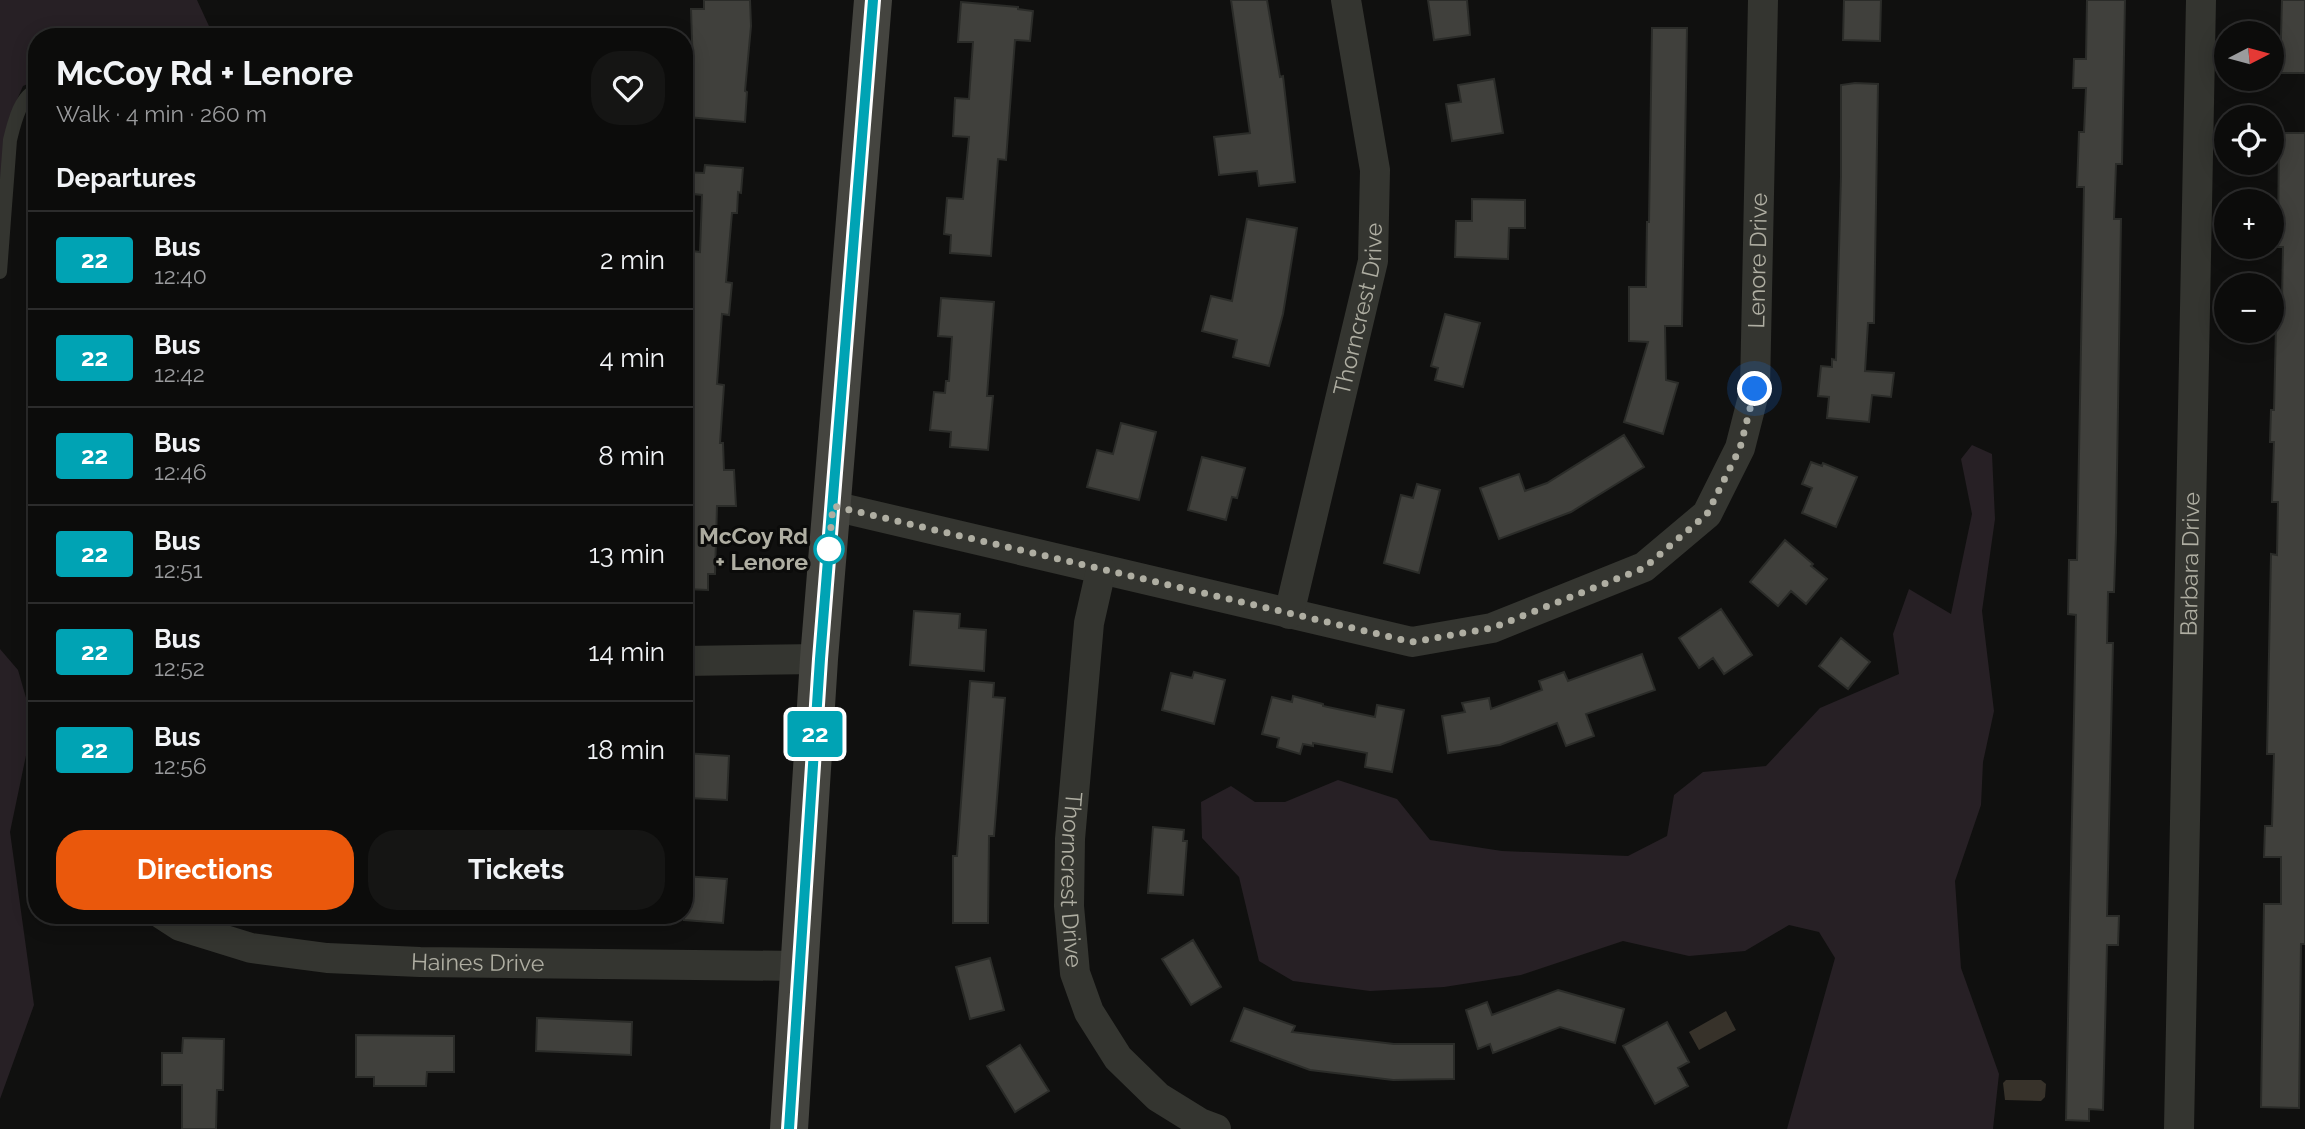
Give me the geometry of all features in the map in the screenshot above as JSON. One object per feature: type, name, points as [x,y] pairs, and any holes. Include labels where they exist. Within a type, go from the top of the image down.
[{"type":"street","points":[[789,1129],[820,659],[873,0]]},
{"type":"street","name":"Thorncrest Drive","points":[[1289,614],[1373,261],[1375,170],[1346,0]]},
{"type":"street","name":"Lenore Drive","points":[[833,506],[1412,642],[1492,628],[1644,568],[1707,514],[1740,448],[1755,389],[1763,0]]},
{"type":"street","name":"Barbara Drive","points":[[2179,1129],[2201,0]]},
{"type":"street","name":"Thorncrest Drive","points":[[1101,569],[1088,623],[1070,839],[1069,906],[1075,973],[1088,1012],[1118,1058],[1158,1097],[1200,1123],[1216,1129]]},
{"type":"street","points":[[693,660],[820,659]]},
{"type":"street","name":"Haines Drive","points":[[177,924],[251,948],[327,958],[420,962],[799,966]]},
{"type":"lane","points":[[0,272],[10,140],[15,119],[28,97]]},
{"type":"shaded area","points":[[0,0],[197,0],[210,28],[28,28],[28,84],[23,86],[9,118],[0,191]]},
{"type":"shaded area","points":[[1972,445],[1992,454],[1995,519],[1982,611],[1994,711],[1983,762],[1981,805],[1955,881],[1961,968],[1999,1074],[1993,1129],[1787,1129],[1835,958],[1819,932],[1789,925],[1745,951],[1689,956],[1623,941],[1521,975],[1444,987],[1370,991],[1293,981],[1259,961],[1239,877],[1202,838],[1201,802],[1231,786],[1255,802],[1285,802],[1338,780],[1397,799],[1430,840],[1502,851],[1628,856],[1667,836],[1674,795],[1703,772],[1766,766],[1820,708],[1899,674],[1893,634],[1909,589],[1951,614],[1972,514],[1961,459]]},
{"type":"shaded area","points":[[0,649],[18,670],[28,705],[28,746],[10,832],[34,1005],[0,1099]]},
{"type":"shaded area","points":[[1726,1011],[1736,1030],[1699,1050],[1689,1032]]},
{"type":"shaded area","points":[[2006,1080],[2041,1080],[2046,1084],[2045,1097],[2041,1101],[2005,1100],[2003,1083]]},
{"type":"building","points":[[704,0],[750,0],[745,122],[693,118],[691,9],[704,9]]},
{"type":"building","points":[[1231,0],[1267,0],[1280,77],[1283,76],[1295,182],[1259,186],[1257,171],[1219,175],[1214,137],[1250,133]]},
{"type":"building","points":[[1428,0],[1467,0],[1470,35],[1434,40]]},
{"type":"building","points":[[1844,0],[1881,0],[1880,41],[1843,40]]},
{"type":"building","points":[[2087,0],[2125,0],[2122,164],[2116,164],[2114,219],[2121,219],[2116,533],[2114,592],[2108,592],[2107,643],[2113,643],[2107,916],[2119,916],[2118,945],[2107,945],[2103,1110],[2089,1109],[2089,1121],[2066,1120],[2076,615],[2068,614],[2069,560],[2077,560],[2084,187],[2077,187],[2079,132],[2084,132],[2086,88],[2073,88],[2074,59],[2086,59]]},
{"type":"building","points":[[2282,0],[2305,0],[2305,73],[2284,73],[2284,21],[2281,21]]},
{"type":"building","points":[[961,2],[1018,7],[1033,11],[1030,41],[1015,40],[1006,160],[998,159],[991,256],[950,253],[951,235],[944,234],[947,198],[963,199],[969,137],[953,136],[955,98],[969,99],[973,42],[958,42]]},
{"type":"building","points":[[1652,28],[1687,28],[1682,326],[1665,326],[1666,380],[1678,383],[1663,434],[1624,422],[1648,342],[1629,341],[1629,287],[1646,287]]},
{"type":"building","points":[[1494,79],[1503,133],[1452,141],[1446,104],[1461,102],[1458,85]]},
{"type":"building","points":[[1878,84],[1874,323],[1868,323],[1865,371],[1894,373],[1891,397],[1872,395],[1869,422],[1827,418],[1829,397],[1818,396],[1821,366],[1832,367],[1832,359],[1836,360],[1841,85]]},
{"type":"building","points":[[2284,133],[2305,133],[2305,944],[2301,944],[2299,1108],[2261,1107],[2264,904],[2281,904],[2281,857],[2264,857],[2265,826],[2272,826],[2274,754],[2267,754],[2271,554],[2277,555],[2278,502],[2272,502],[2274,442],[2270,442],[2271,410],[2274,410],[2276,343],[2284,343],[2284,189],[2279,189],[2279,175],[2284,175]]},
{"type":"building","points":[[705,165],[743,168],[737,213],[732,213],[726,282],[732,283],[729,315],[722,314],[717,384],[724,385],[720,443],[723,443],[724,470],[734,470],[736,506],[717,506],[715,574],[708,574],[708,590],[693,589],[693,251],[700,252],[702,195],[693,194],[693,172],[704,173]]},
{"type":"building","points":[[1472,199],[1525,200],[1525,228],[1509,228],[1508,259],[1455,257],[1456,221],[1472,221]]},
{"type":"building","points":[[1247,219],[1297,228],[1283,314],[1269,366],[1233,357],[1237,340],[1202,331],[1211,296],[1232,301]]},
{"type":"building","points":[[941,298],[994,302],[987,396],[993,396],[988,450],[950,447],[951,432],[930,430],[934,392],[945,393],[946,381],[949,381],[952,337],[938,336]]},
{"type":"building","points":[[1445,314],[1480,323],[1463,387],[1435,380],[1438,368],[1431,366]]},
{"type":"building","points":[[1121,423],[1156,432],[1139,500],[1087,487],[1097,450],[1113,454]]},
{"type":"building","points":[[1624,435],[1644,467],[1571,512],[1499,539],[1480,488],[1519,474],[1525,491],[1547,483]]},
{"type":"building","points":[[1202,457],[1245,468],[1237,498],[1232,497],[1226,520],[1188,510]]},
{"type":"building","points":[[1811,462],[1822,466],[1823,463],[1857,477],[1836,527],[1802,513],[1812,488],[1802,484]]},
{"type":"building","points":[[1417,484],[1440,490],[1419,573],[1384,563],[1401,495],[1413,498]]},
{"type":"building","points":[[1785,540],[1827,579],[1806,604],[1791,591],[1778,606],[1750,582]]},
{"type":"building","points":[[1721,609],[1752,655],[1724,674],[1713,658],[1699,668],[1679,638]]},
{"type":"building","points":[[914,611],[960,614],[959,628],[986,630],[984,671],[910,665]]},
{"type":"building","points":[[1841,638],[1870,662],[1848,689],[1819,666]]},
{"type":"building","points":[[1642,654],[1655,690],[1586,714],[1594,736],[1566,746],[1557,723],[1500,745],[1448,753],[1442,716],[1465,712],[1462,703],[1489,698],[1491,709],[1542,690],[1539,681],[1564,672],[1568,681]]},
{"type":"building","points":[[1194,672],[1225,680],[1214,724],[1162,710],[1171,673],[1192,678]]},
{"type":"building","points":[[970,681],[994,683],[993,697],[1005,698],[994,836],[989,836],[988,923],[953,923],[953,856],[957,856]]},
{"type":"building","points":[[1293,696],[1323,706],[1375,717],[1377,705],[1404,710],[1392,772],[1365,767],[1367,753],[1313,743],[1313,746],[1303,744],[1300,754],[1277,747],[1279,738],[1262,734],[1272,697],[1292,702]]},
{"type":"building","points":[[693,754],[729,756],[727,800],[693,798]]},
{"type":"building","points":[[1153,827],[1184,830],[1183,841],[1187,841],[1183,895],[1148,893]]},
{"type":"building","points":[[693,877],[727,879],[723,923],[693,921]]},
{"type":"building","points":[[1193,940],[1221,987],[1191,1005],[1162,959]]},
{"type":"building","points":[[990,958],[1004,1010],[970,1019],[956,967]]},
{"type":"building","points":[[1558,990],[1624,1009],[1615,1043],[1560,1027],[1493,1053],[1490,1044],[1478,1049],[1466,1010],[1487,1002],[1492,1015]]},
{"type":"building","points":[[1244,1008],[1295,1026],[1292,1032],[1394,1044],[1454,1044],[1454,1079],[1393,1080],[1310,1070],[1231,1041]]},
{"type":"building","points":[[537,1018],[632,1022],[631,1055],[536,1051]]},
{"type":"building","points":[[1667,1022],[1689,1062],[1678,1068],[1688,1086],[1655,1104],[1623,1046]]},
{"type":"building","points":[[356,1035],[454,1036],[454,1072],[427,1072],[426,1086],[374,1086],[374,1077],[356,1077]]},
{"type":"building","points":[[183,1038],[224,1039],[223,1090],[217,1090],[216,1129],[182,1129],[182,1085],[162,1085],[162,1053],[182,1053]]},
{"type":"building","points":[[1020,1045],[1049,1091],[1015,1112],[987,1066]]},
{"type":"bus line","name":"22","points":[[789,1129],[820,659],[873,0]]},
{"type":"place","name":"McCoy Rd + Lenore","points":[[829,549]]},
{"type":"route","points":[[829,549],[828,557],[833,506],[1412,642],[1492,628],[1644,568],[1707,514],[1740,448],[1755,389]]}]
